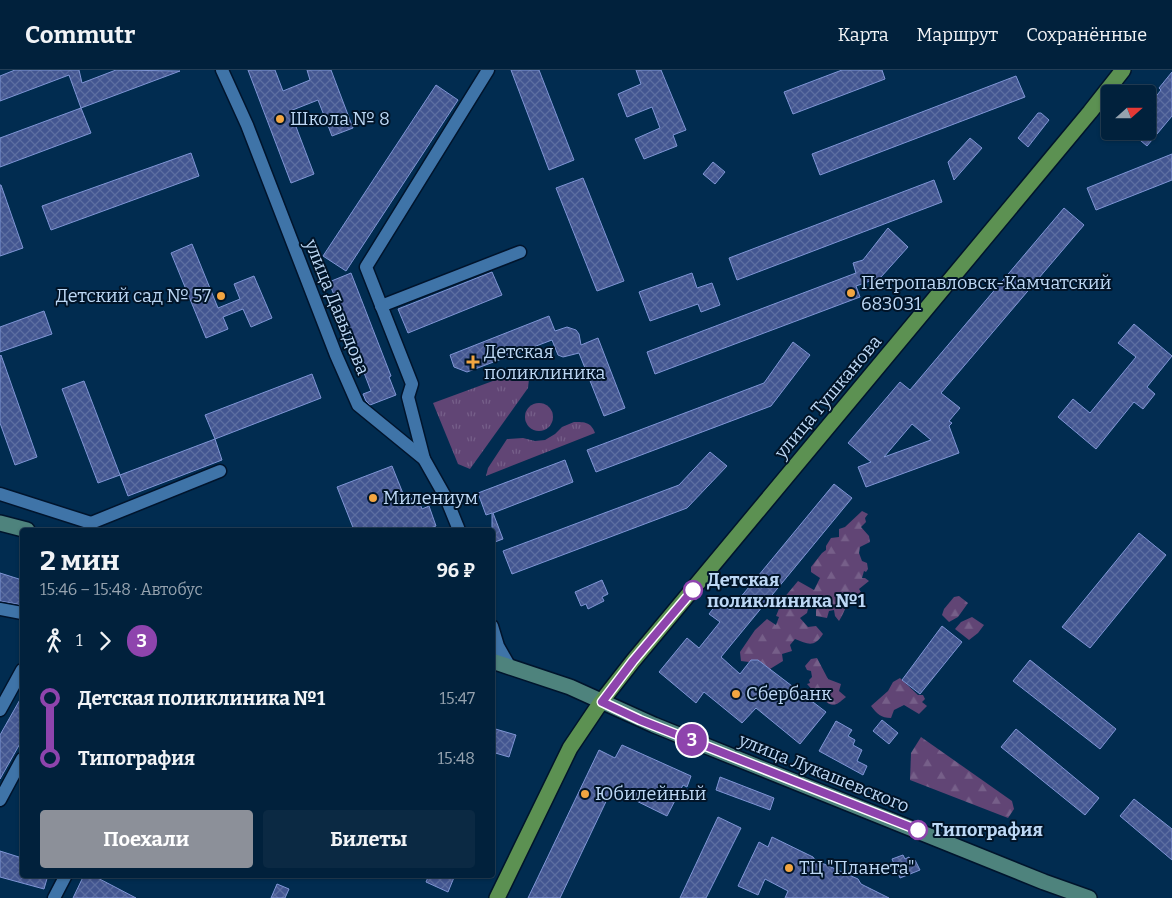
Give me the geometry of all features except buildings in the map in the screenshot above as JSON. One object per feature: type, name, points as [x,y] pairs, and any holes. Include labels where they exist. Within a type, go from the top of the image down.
[{"type":"main road","name":"улица Тушканова","points":[[497,898],[570,748],[602,702],[633,661],[1123,70]]},
{"type":"main road","points":[[0,523],[20,528]]},
{"type":"main road","name":"улица Лукашевского","points":[[495,662],[562,684],[640,720],[1082,897]]},
{"type":"street","name":"улица Давыдова","points":[[222,70],[247,125],[336,355],[358,406],[424,459],[446,498],[458,528]]},
{"type":"street","points":[[424,459],[408,397],[412,384],[366,267],[488,70]]},
{"type":"street","points":[[381,306],[520,252]]},
{"type":"street","points":[[0,494],[91,526],[220,471]]},
{"type":"street","points":[[0,609],[20,613]]},
{"type":"street","points":[[495,636],[498,646],[510,667]]},
{"type":"street","points":[[0,710],[20,674]]},
{"type":"street","points":[[0,800],[20,763]]},
{"type":"street","points":[[54,898],[64,878]]},
{"type":"green space","points":[[501,378],[529,379],[528,388],[470,469],[458,464],[433,403]]},
{"type":"green space","points":[[539,403],[549,407],[553,417],[549,427],[539,431],[529,427],[525,417],[529,407]]},
{"type":"green space","points":[[574,422],[587,423],[595,433],[486,476],[488,468],[507,439],[545,440],[562,427]]},
{"type":"green space","points":[[862,511],[868,514],[865,518],[866,522],[861,527],[869,536],[870,542],[860,547],[859,553],[862,561],[867,563],[868,569],[866,572],[864,571],[862,578],[869,581],[859,589],[861,592],[858,595],[854,593],[839,621],[835,616],[834,610],[829,611],[827,618],[816,616],[816,609],[808,609],[807,613],[800,618],[808,627],[816,626],[823,634],[817,641],[810,644],[795,639],[790,645],[792,651],[782,654],[783,661],[770,669],[758,660],[741,661],[740,652],[755,630],[767,619],[776,625],[779,617],[776,616],[783,599],[798,581],[814,590],[820,578],[811,572],[811,567],[826,550],[826,546],[831,538],[839,537],[839,529],[845,527]]},
{"type":"green space","points":[[959,596],[968,603],[958,617],[949,622],[942,615],[944,609],[954,597]]},
{"type":"green space","points":[[972,617],[984,625],[969,640],[955,629],[961,622]]},
{"type":"green space","points":[[817,658],[828,679],[841,684],[839,691],[846,697],[837,704],[832,705],[826,702],[822,699],[824,693],[822,690],[819,690],[816,694],[807,684],[810,683],[809,680],[812,677],[811,671],[807,670],[805,666],[811,659]]},
{"type":"green space","points":[[900,678],[918,695],[923,695],[925,699],[922,702],[927,706],[919,714],[904,705],[894,710],[891,718],[882,716],[871,706],[888,691],[893,682]]},
{"type":"green space","points":[[921,737],[1012,801],[1014,809],[1008,818],[910,780],[911,753]]},
{"type":"bus line","name":"3","points":[[693,590],[633,661],[602,702],[640,720],[918,830]]},
{"type":"place","name":"Школа № 8","points":[[280,119]]},
{"type":"place","name":"Петропавловск-Камчатский 683031","points":[[851,293]]},
{"type":"place","name":"Детский сад № 57","points":[[221,296]]},
{"type":"place","name":"Детская поликлиника","points":[[473,362]]},
{"type":"place","name":"Милениум","points":[[373,498]]},
{"type":"place","name":"Детская поликлиника №1","points":[[693,590]]},
{"type":"place","name":"Сбербанк","points":[[736,694]]},
{"type":"place","name":"Юбилейный","points":[[585,794]]},
{"type":"place","name":"Типография","points":[[918,830]]},
{"type":"place","name":"ТЦ \"Планета\"","points":[[789,868]]}]
